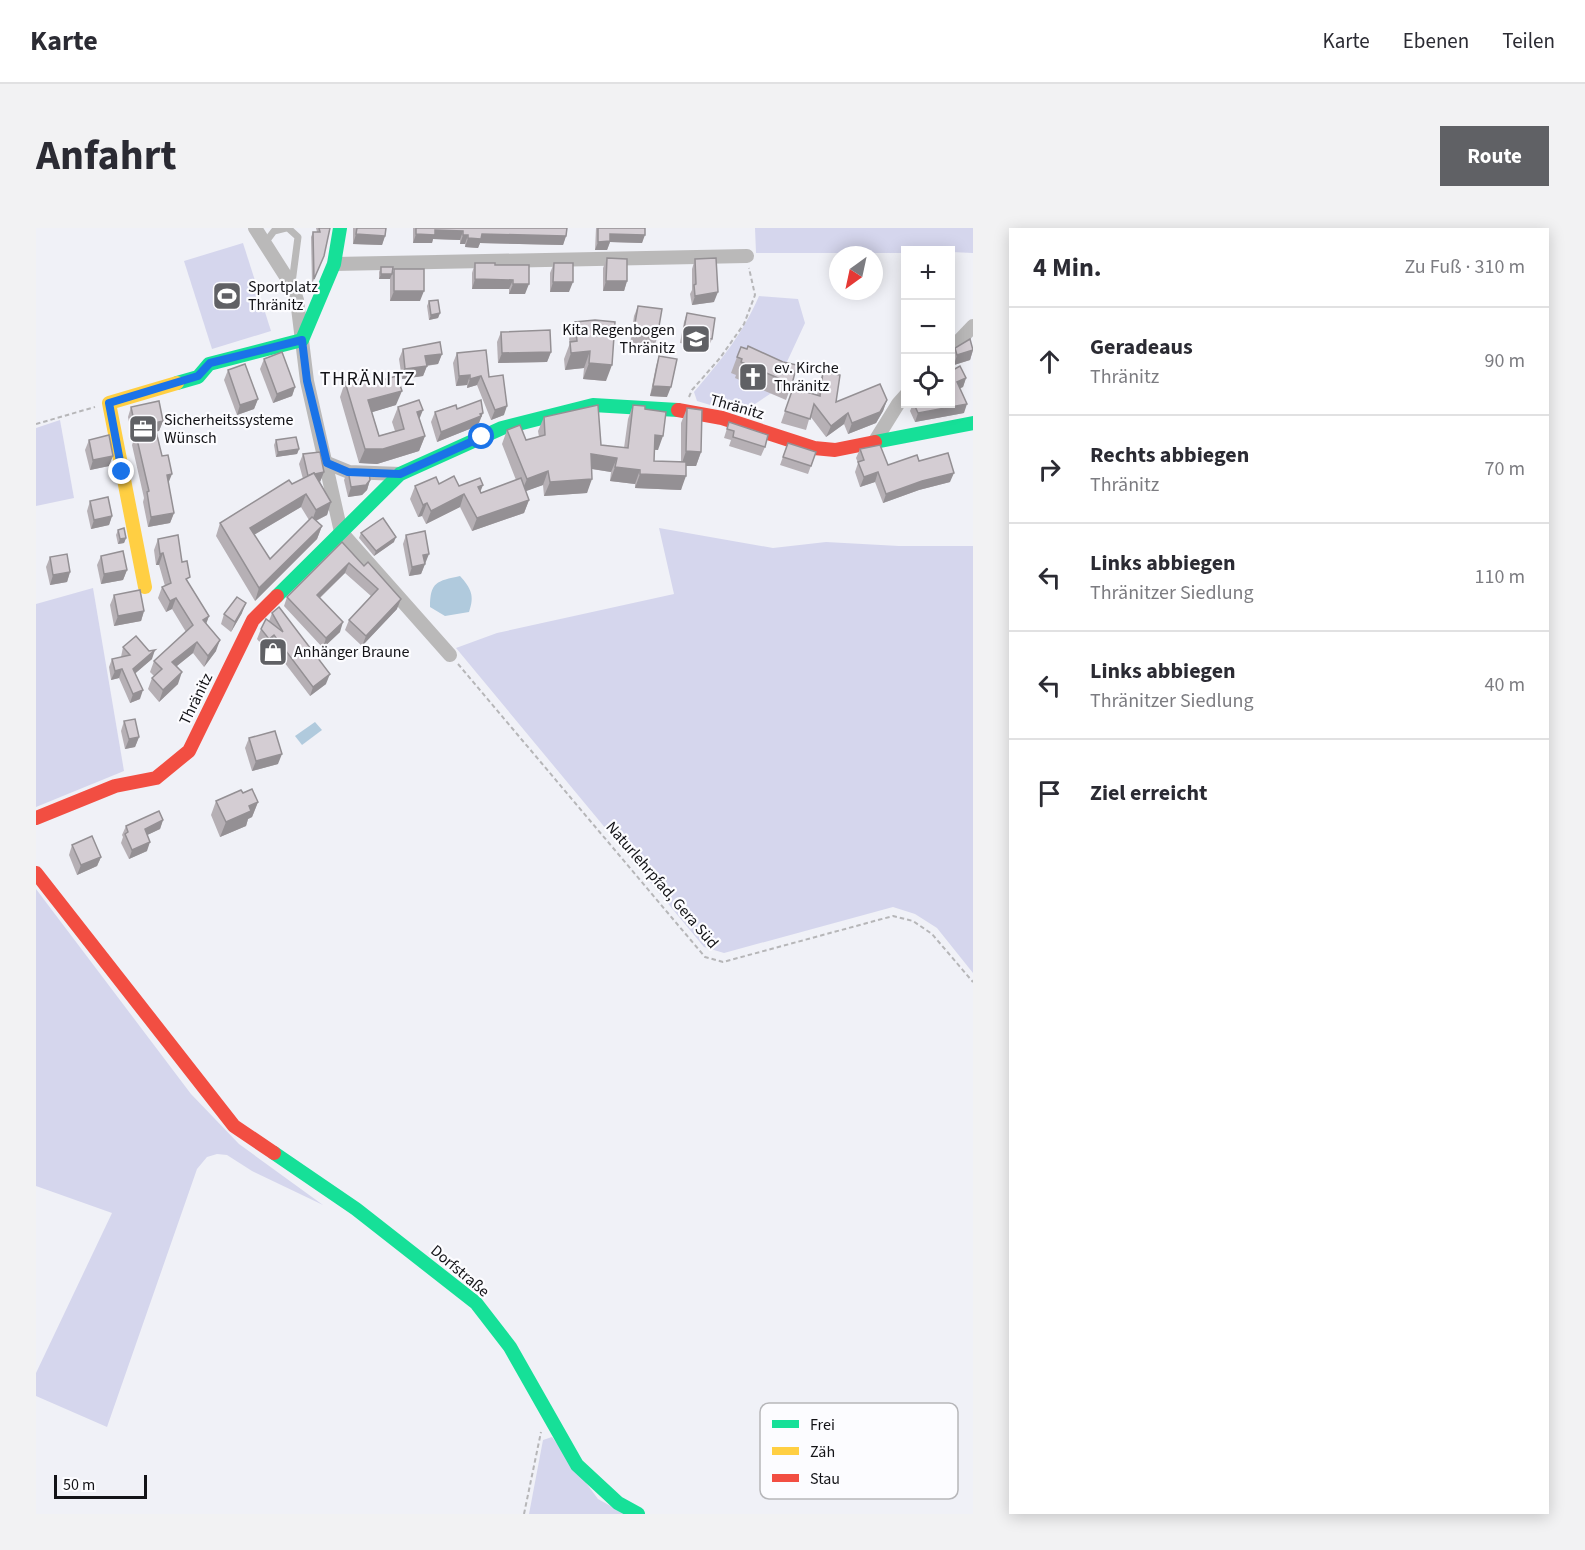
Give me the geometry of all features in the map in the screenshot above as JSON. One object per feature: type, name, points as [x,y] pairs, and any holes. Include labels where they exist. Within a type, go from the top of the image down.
[{"type":"street","points":[[255,228],[292,286],[297,300],[307,381],[341,532],[450,655]]},
{"type":"street","points":[[302,340],[334,264],[340,228]]},
{"type":"street","points":[[334,264],[747,256]]},
{"type":"street","points":[[955,345],[973,326]]},
{"type":"street","points":[[145,587],[109,403],[198,376],[210,363],[302,340]]},
{"type":"street","points":[[875,441],[901,400]]},
{"type":"street","name":"Thränitz","points":[[36,818],[115,786],[156,778],[189,752],[253,620],[400,474],[502,428],[593,405],[684,410],[722,418],[814,448],[835,450],[973,423]]},
{"type":"street","name":"Thränitz","points":[[327,463],[348,472],[400,474]]},
{"type":"street","name":"Dorfstraße","points":[[36,873],[234,1126],[356,1209],[476,1303],[510,1347],[577,1466],[618,1503],[638,1514]]},
{"type":"lane","points":[[265,243],[274,231],[287,228],[298,237],[292,286]]},
{"type":"path","points":[[684,410],[692,390],[720,358],[744,324],[755,295],[747,256]]},
{"type":"path","points":[[36,424],[109,403]]},
{"type":"path","name":"Naturlehrpfad, Gera Süd","points":[[450,655],[705,957],[723,962],[893,916],[913,921],[932,934],[973,982]]},
{"type":"path","points":[[524,1514],[540,1432],[550,1419]]},
{"type":"shaded area","points":[[755,228],[973,228],[973,253],[955,252],[955,246],[901,246],[901,253],[883,253],[883,246],[829,246],[829,253],[756,253]]},
{"type":"shaded area","name":"Sportplatz Thränitz","points":[[243,243],[271,331],[212,349],[184,261]]},
{"type":"shaded area","points":[[759,296],[798,299],[805,323],[773,392],[740,414],[697,401],[694,392],[731,346],[746,323]]},
{"type":"shaded area","points":[[60,420],[74,498],[36,506],[36,428]]},
{"type":"shaded area","points":[[659,528],[773,548],[826,542],[899,546],[973,546],[973,973],[937,928],[915,914],[893,907],[724,953],[704,947],[456,648],[497,633],[674,594]]},
{"type":"shaded area","points":[[460,576],[471,592],[472,601],[469,612],[445,616],[430,607],[431,592],[436,584]]},
{"type":"shaded area","points":[[93,588],[124,771],[36,807],[36,604]]},
{"type":"shaded area","points":[[315,722],[322,730],[302,745],[295,736]]},
{"type":"shaded area","points":[[36,889],[191,1094],[239,1144],[323,1205],[252,1171],[227,1155],[217,1154],[207,1157],[197,1169],[107,1427],[36,1396],[36,1373],[112,1213],[36,1186]]},
{"type":"shaded area","points":[[552,1437],[598,1499],[625,1514],[529,1514],[543,1440]]},
{"type":"building","points":[[319,228],[330,228],[324,256],[314,279],[313,232],[320,232]]},
{"type":"building","points":[[357,228],[386,228],[385,236],[356,234]]},
{"type":"building","points":[[416,228],[567,228],[566,236],[482,234],[481,239],[468,238],[468,235],[463,235],[463,231],[435,230],[435,235],[416,234]]},
{"type":"building","points":[[598,228],[645,228],[645,235],[610,234],[610,241],[598,242]]},
{"type":"building","points":[[607,258],[627,259],[627,281],[606,281]]},
{"type":"building","points":[[716,258],[718,292],[695,296],[695,259]]},
{"type":"building","points":[[475,263],[529,265],[529,284],[513,284],[513,280],[475,279]]},
{"type":"building","points":[[554,263],[573,263],[573,282],[553,282]]},
{"type":"building","points":[[381,267],[393,267],[392,274],[381,274]]},
{"type":"building","points":[[394,269],[424,269],[424,291],[394,291]]},
{"type":"building","points":[[438,300],[440,313],[431,315],[429,301]]},
{"type":"building","points":[[638,306],[662,309],[657,338],[633,334]]},
{"type":"building","points":[[687,313],[715,318],[712,339],[683,334]]},
{"type":"building","points":[[595,320],[615,322],[612,365],[589,363],[590,351],[571,353],[570,342],[577,341],[575,322]]},
{"type":"building","points":[[550,330],[551,352],[502,353],[501,332]]},
{"type":"building","points":[[970,339],[973,350],[957,355],[955,348]]},
{"type":"building","points":[[440,342],[442,354],[425,356],[427,366],[405,369],[403,349]]},
{"type":"building","points":[[748,346],[783,362],[797,365],[792,384],[741,362],[742,359],[737,357],[741,347],[747,349]]},
{"type":"building","points":[[486,350],[489,377],[503,375],[507,406],[495,410],[481,376],[470,379],[470,375],[459,376],[457,353]]},
{"type":"building","points":[[282,352],[295,387],[277,394],[264,359]]},
{"type":"building","points":[[659,356],[677,359],[671,387],[653,386]]},
{"type":"building","points":[[245,364],[258,399],[240,405],[228,370]]},
{"type":"building","points":[[960,366],[966,378],[957,382],[967,404],[955,406],[955,369]]},
{"type":"building","points":[[823,372],[840,375],[836,402],[880,384],[887,400],[880,412],[852,423],[848,413],[831,426],[814,404],[810,419],[785,411],[793,388],[820,396]]},
{"type":"building","points":[[397,376],[402,391],[368,400],[379,436],[404,429],[398,407],[419,400],[423,410],[417,412],[425,436],[383,449],[365,449],[345,382],[365,377],[367,384]]},
{"type":"building","points":[[481,400],[483,413],[480,414],[481,416],[441,432],[435,412],[456,405],[457,409]]},
{"type":"building","points":[[159,401],[163,421],[154,423],[162,456],[168,455],[172,474],[167,475],[174,513],[151,517],[147,492],[149,491],[131,407]]},
{"type":"building","points":[[598,405],[601,445],[628,448],[633,405],[666,412],[663,436],[655,435],[654,461],[686,462],[686,476],[640,474],[640,470],[615,467],[617,458],[591,454],[592,479],[550,482],[548,471],[527,479],[507,430],[520,425],[526,440],[545,435],[544,417]]},
{"type":"building","points":[[687,408],[702,410],[701,452],[686,451]]},
{"type":"building","points":[[916,408],[945,408],[918,413]]},
{"type":"building","points":[[729,422],[768,435],[765,447],[733,437],[734,431],[727,429]]},
{"type":"building","points":[[109,435],[113,456],[93,460],[89,440]]},
{"type":"building","points":[[296,437],[299,449],[278,452],[276,440]]},
{"type":"building","points":[[788,443],[816,452],[811,466],[783,457]]},
{"type":"building","points":[[880,445],[888,465],[917,455],[919,461],[948,453],[954,473],[886,494],[878,472],[864,477],[858,462],[864,460],[860,449]]},
{"type":"building","points":[[320,452],[324,472],[308,476],[303,454]]},
{"type":"building","points":[[348,470],[369,472],[370,480],[366,485],[351,487]]},
{"type":"building","points":[[314,473],[331,502],[316,510],[306,494],[250,528],[270,559],[312,517],[322,526],[259,588],[220,523],[289,480],[292,484]]},
{"type":"building","points":[[454,476],[459,486],[480,478],[483,485],[478,487],[481,493],[521,478],[529,500],[477,518],[464,494],[431,511],[427,503],[423,505],[415,486],[436,477],[439,484]]},
{"type":"building","points":[[108,497],[112,516],[94,520],[90,501]]},
{"type":"building","points":[[383,518],[396,537],[376,551],[361,533]]},
{"type":"building","points":[[124,528],[126,538],[120,539],[118,530]]},
{"type":"building","points":[[425,531],[429,554],[423,555],[425,564],[412,567],[406,535]]},
{"type":"building","points":[[178,535],[182,562],[187,561],[190,577],[186,579],[209,616],[203,620],[220,640],[208,656],[197,642],[172,662],[182,672],[163,690],[152,678],[162,669],[154,661],[193,625],[176,598],[170,601],[162,587],[171,583],[163,553],[160,554],[158,539]]},
{"type":"building","points":[[342,542],[364,566],[368,562],[401,599],[366,636],[349,620],[378,589],[349,563],[317,595],[343,622],[326,638],[287,597]]},
{"type":"building","points":[[123,551],[127,570],[104,574],[101,556]]},
{"type":"building","points":[[67,554],[70,572],[53,575],[50,557]]},
{"type":"building","points":[[140,590],[144,611],[118,616],[114,595]]},
{"type":"building","points":[[237,597],[246,603],[235,622],[224,614]]},
{"type":"building","points":[[279,607],[330,674],[313,687],[274,635],[269,639],[261,629],[266,619],[283,632],[272,613]]},
{"type":"building","points":[[136,636],[149,651],[155,650],[133,669],[143,690],[133,694],[122,669],[115,671],[112,659],[130,655],[123,647]]},
{"type":"building","points":[[135,719],[139,737],[129,739],[124,721]]},
{"type":"building","points":[[275,731],[282,754],[256,761],[249,738]]},
{"type":"building","points":[[252,789],[258,802],[249,806],[251,811],[226,822],[216,801],[241,790],[243,793]]},
{"type":"building","points":[[159,811],[163,820],[145,829],[150,842],[132,850],[125,834],[128,832],[126,826]]},
{"type":"building","points":[[92,836],[101,857],[81,865],[72,845]]},
{"type":"traffic: fast","points":[[177,383],[198,377],[209,364],[302,340],[334,264],[340,228]]},
{"type":"traffic: fast","points":[[277,596],[400,474],[502,428],[593,405],[678,410]]},
{"type":"traffic: fast","points":[[875,442],[973,423]]},
{"type":"traffic: fast","points":[[274,1153],[356,1209],[476,1303],[510,1347],[577,1465],[618,1503],[638,1514]]},
{"type":"traffic: slow","points":[[145,587],[109,403],[177,383]]},
{"type":"traffic: jam","points":[[678,410],[722,418],[814,448],[835,450],[875,442]]},
{"type":"traffic: jam","points":[[36,818],[115,786],[156,778],[189,751],[253,620],[277,596]]},
{"type":"traffic: jam","points":[[36,873],[234,1126],[274,1153]]},
{"type":"place","name":"Sportplatz Thränitz","points":[[227,296]]},
{"type":"place","name":"Kita Regenbogen Thränitz","points":[[696,339]]},
{"type":"place","name":"ev. Kirche Thränitz","points":[[753,377]]},
{"type":"place","name":"Sicherheitssysteme Wünsch","points":[[143,429]]},
{"type":"place","name":"Anhänger Braune","points":[[273,652]]},
{"type":"district","name":"THRÄNITZ","points":[[368,379]]},
{"type":"route","points":[[122,472],[109,403],[198,376],[210,363],[302,340],[307,381],[327,463],[348,472],[400,474],[482,437]]}]
